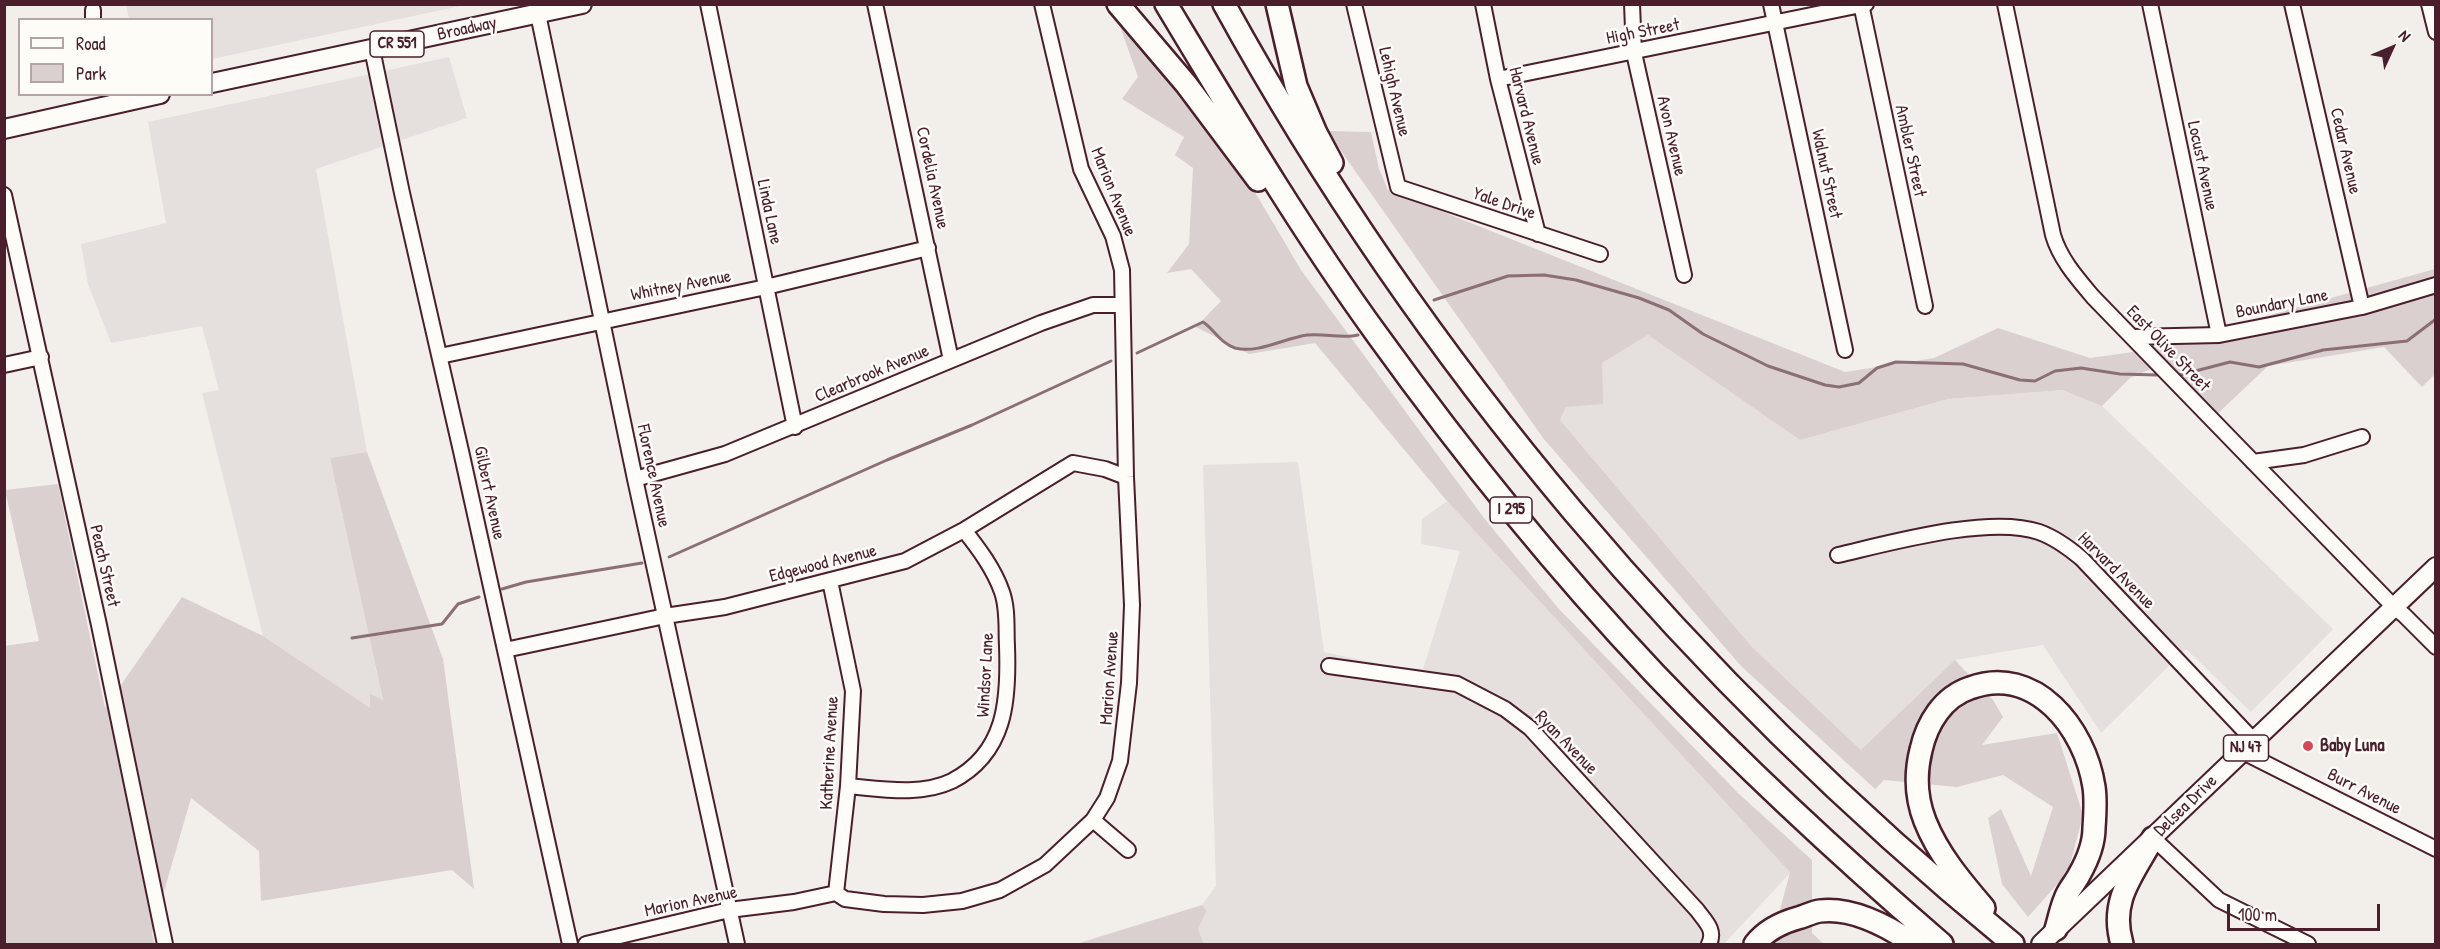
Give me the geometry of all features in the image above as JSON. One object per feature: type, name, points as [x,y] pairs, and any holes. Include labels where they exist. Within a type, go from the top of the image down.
[{"type":"highway","points":[[1118,4],[1186,84],[1375,333]]},
{"type":"highway","name":"I 295","points":[[1166,4],[1262,164],[1375,333],[1486,479],[1635,652],[1794,813],[1942,945]]},
{"type":"highway","name":"I 295","points":[[1224,4],[1263,75],[1312,156],[1394,280],[1528,458],[1606,552],[1761,717],[1932,878],[2014,945]]},
{"type":"highway","points":[[1277,4],[1293,74],[1312,125],[1394,280]]},
{"type":"highway","points":[[2014,945],[1946,860],[1926,824],[1920,802],[1917,774],[1927,731],[1945,704],[1967,689],[1983,684],[2005,683],[2037,693],[2053,706],[2066,722],[2086,757],[2094,787],[2094,831],[2083,867],[2065,898],[2056,929]]},
{"type":"highway","points":[[2122,945],[2117,923],[2118,905],[2153,838]]},
{"type":"highway","points":[[1755,945],[1767,932],[1780,923],[1819,911],[1845,913],[1872,920],[1914,945]]},
{"type":"main road","name":"Broadway","points":[[213,83],[582,4]]},
{"type":"main road","points":[[4,129],[92,102],[143,96]]},
{"type":"main road","name":"Delsea Drive","points":[[2041,945],[2436,567]]},
{"type":"street","name":"Linda Lane","points":[[708,4],[795,427]]},
{"type":"street","name":"Cordelia Avenue","points":[[875,4],[951,360]]},
{"type":"street","name":"Marion Avenue","points":[[585,945],[729,910],[794,902],[836,893],[845,899],[917,905],[949,903],[987,895],[1012,885],[1046,865],[1093,820],[1107,798],[1120,761],[1127,709],[1132,604],[1126,477],[1122,270],[1113,236],[1081,169],[1042,4]]},
{"type":"street","name":"Lehigh Avenue","points":[[1354,4],[1398,187]]},
{"type":"street","name":"Harvard Avenue","points":[[1483,4],[1498,79],[1538,234]]},
{"type":"street","name":"Avon Avenue","points":[[1632,4],[1634,52],[1684,275]]},
{"type":"street","name":"Walnut Street","points":[[1771,4],[1845,350]]},
{"type":"street","name":"East Olive Street","points":[[2005,4],[2057,249],[2076,278],[2394,607],[2436,647]]},
{"type":"street","name":"Locust Avenue","points":[[2150,4],[2219,335]]},
{"type":"street","name":"Cedar Avenue","points":[[2292,4],[2362,307]]},
{"type":"street","points":[[2429,4],[2436,32]]},
{"type":"street","name":"High Street","points":[[1498,79],[1863,5]]},
{"type":"street","name":"Ambler Street","points":[[1863,5],[1925,306]]},
{"type":"street","name":"Florence Avenue","points":[[538,14],[635,479],[737,945]]},
{"type":"street","name":"Gilbert Avenue","points":[[372,50],[570,945]]},
{"type":"street","name":"Yale Drive","points":[[1398,187],[1600,254]]},
{"type":"street","name":"Peach Street","points":[[4,195],[42,357],[165,945]]},
{"type":"street","name":"Whitney Avenue","points":[[440,356],[766,287],[928,248]]},
{"type":"street","name":"Boundary Lane","points":[[2132,337],[2219,335],[2362,307],[2436,285]]},
{"type":"street","name":"Clearbrook Avenue","points":[[635,479],[725,454],[795,427],[1041,323],[1093,305],[1122,305]]},
{"type":"street","points":[[4,365],[42,357]]},
{"type":"street","points":[[2253,462],[2304,455],[2362,437]]},
{"type":"street","name":"Edgewood Avenue","points":[[505,650],[665,616],[725,607],[905,561],[964,530],[1073,463],[1105,469],[1126,477]]},
{"type":"street","name":"Harvard Avenue","points":[[1838,555],[1890,543],[1987,526],[2038,532],[2065,544],[2082,559],[2248,746]]},
{"type":"street","name":"Windsor Lane","points":[[848,786],[914,790],[939,785],[963,774],[973,766],[997,735],[1003,717],[1007,671],[1003,593],[991,570],[964,530]]},
{"type":"street","name":"Katherine Avenue","points":[[830,581],[853,692],[848,786],[836,893]]},
{"type":"street","name":"Ryan Avenue","points":[[1329,666],[1457,684],[1505,709],[1530,728],[1697,910],[1711,929],[1712,938],[1709,945]]},
{"type":"street","name":"Burr Avenue","points":[[2248,746],[2436,849]]},
{"type":"street","points":[[1093,820],[1128,850]]},
{"type":"street","points":[[2153,838],[2219,900],[2308,945]]},
{"type":"shaded area","points":[[126,4],[465,5],[213,59],[213,18],[129,18]]},
{"type":"shaded area","points":[[449,57],[467,118],[316,169],[367,452],[330,458],[383,701],[370,709],[263,636],[202,393],[219,390],[202,326],[111,343],[88,284],[81,244],[166,223],[148,122]]},
{"type":"shaded area","points":[[1648,335],[1800,440],[1948,399],[2062,390],[2102,406],[2333,629],[2251,712],[2186,649],[2101,733],[2043,645],[1956,660],[1862,751],[1752,647],[1560,420],[1566,407],[1602,363]]},
{"type":"shaded area","points":[[1298,462],[1324,652],[1389,666],[1423,669],[1460,551],[1421,544],[1422,519],[1447,501],[1791,872],[1724,944],[1204,944],[1198,929],[1207,910],[1202,905],[1216,886],[1203,465]]},
{"type":"green space","points":[[1113,7],[1240,167],[1301,270],[1484,518],[1558,608],[1738,793],[1812,860],[1812,933],[1824,944],[1771,944],[1790,872],[1447,501],[1315,343],[1249,354],[1196,327],[1221,301],[1191,269],[1167,273],[1189,244],[1193,168],[1175,155],[1184,137],[1122,99],[1138,77]]},
{"type":"green space","points":[[1327,131],[1371,132],[1379,169],[1388,190],[1845,372],[1934,358],[1998,328],[2090,358],[2133,352],[2151,369],[2130,378],[2102,406],[2062,390],[1948,399],[1800,440],[1648,335],[1602,363],[1603,404],[1566,407],[1560,420],[1752,647],[1861,750],[1955,660],[1993,700],[2003,717],[1982,745],[2057,733],[2083,815],[2068,872],[2028,917],[2002,884],[1988,818],[2001,809],[2031,876],[2053,807],[2003,775],[1957,787],[1884,780],[1875,789],[1741,666],[1543,438]]},
{"type":"green space","points":[[2435,269],[2435,374],[2422,387],[2384,347],[2268,366],[2213,418],[2148,349]]},
{"type":"green space","points":[[367,452],[443,659],[474,889],[452,870],[261,901],[259,851],[191,798],[152,933],[155,944],[5,944],[4,646],[39,641],[5,490],[58,484],[105,708],[182,597],[263,636],[370,708],[370,694],[383,700],[330,458]]},
{"type":"green space","points":[[1202,905],[1207,910],[1198,929],[1204,944],[1076,944]]},
{"type":"waterway","points":[[1434,300],[1508,276],[1544,275],[1576,280],[1639,298],[1669,310],[1703,334],[1768,366],[1825,385],[1839,387],[1859,383],[1877,368],[1896,362],[1963,364],[2020,380],[2035,381],[2055,371],[2081,368],[2120,374],[2157,375]]},
{"type":"waterway","points":[[2180,375],[2230,362],[2259,367],[2323,350],[2407,341],[2436,319]]},
{"type":"waterway","points":[[1137,353],[1203,322],[1225,343],[1244,349],[1253,349],[1307,335],[1358,335]]},
{"type":"waterway","points":[[669,557],[887,460],[972,425],[1111,361]]},
{"type":"waterway","points":[[502,589],[526,582],[642,563]]},
{"type":"waterway","points":[[352,638],[442,624],[458,604],[479,597]]},
{"type":"place","name":"Baby Luna","points":[[2308,746]]}]
